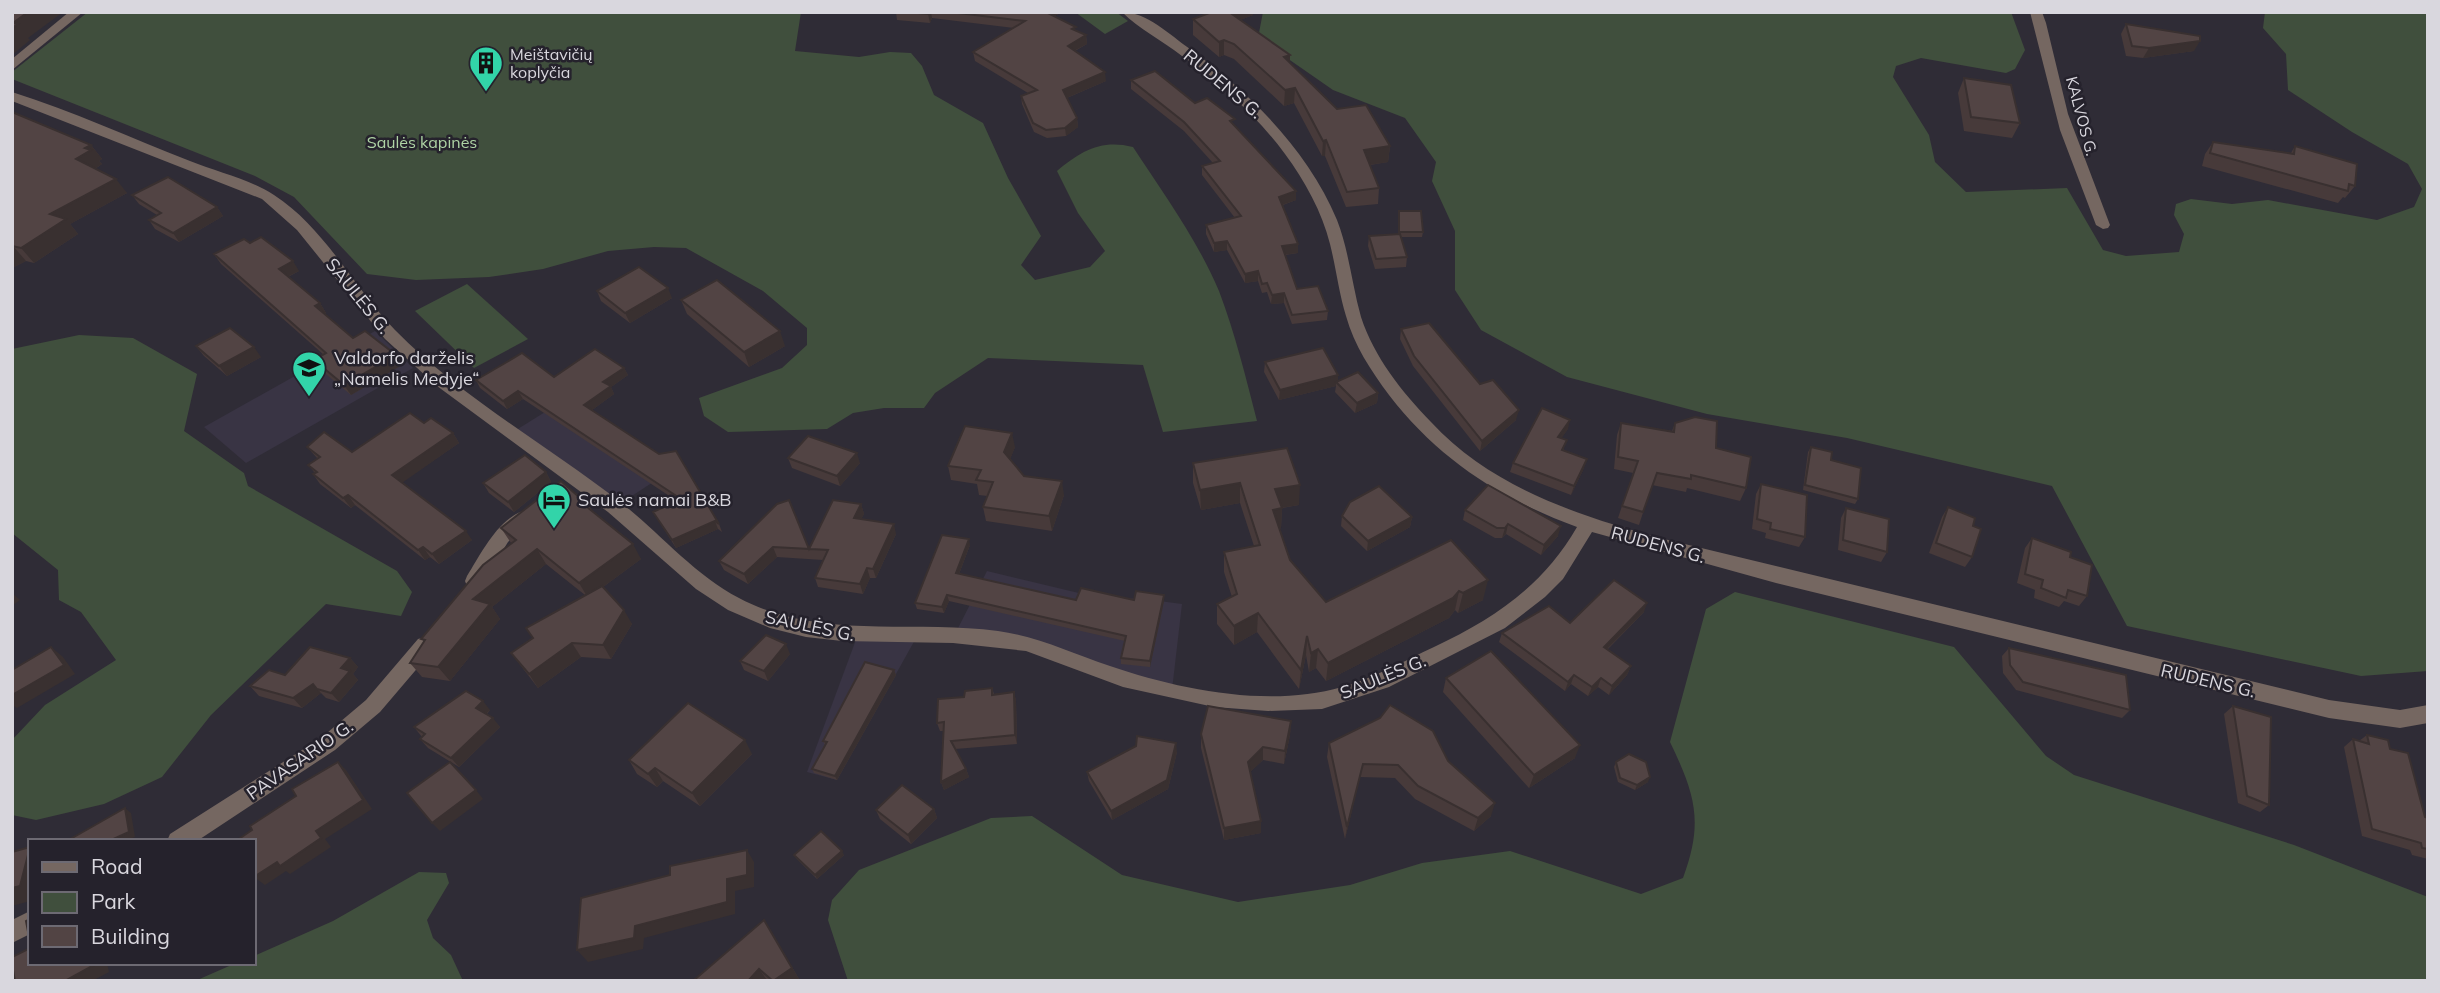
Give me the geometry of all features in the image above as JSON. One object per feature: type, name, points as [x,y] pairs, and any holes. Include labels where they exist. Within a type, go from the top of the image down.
[{"type":"street","points":[[12,65],[76,12]]},
{"type":"street","name":"RUDENS G.","points":[[1128,12],[1190,54],[1250,103],[1300,164],[1330,219],[1359,332],[1394,388],[1424,425],[1460,459],[1489,478],[1587,525],[1722,562],[2329,709],[2400,719],[2428,714]]},
{"type":"street","name":"KALVOS G.","points":[[2036,12],[2046,37],[2056,95],[2078,168],[2088,183],[2103,225]]},
{"type":"street","name":"SAULĖS G.","points":[[12,96],[267,196],[300,224],[394,338],[460,393],[577,479],[732,604],[772,621],[857,636],[954,636],[1028,643],[1105,673],[1198,696],[1272,702],[1336,697],[1404,671],[1479,636],[1528,603],[1562,570],[1587,525]]},
{"type":"street","points":[[460,602],[502,537],[547,499],[577,479]]},
{"type":"street","name":"PAVASARIO G.","points":[[180,839],[328,744],[373,706],[437,631]]},
{"type":"street","points":[[12,932],[28,923]]},
{"type":"shaded area","name":"Valdorfo darželis „Namelis Medyje“","points":[[375,331],[413,368],[246,463],[204,427]]},
{"type":"shaded area","points":[[566,399],[673,469],[615,507],[513,432]]},
{"type":"shaded area","points":[[987,571],[1108,600],[1137,598],[1182,604],[1172,690],[1028,643],[954,636]]},
{"type":"shaded area","points":[[857,637],[916,638],[837,780],[807,772]]},
{"type":"green space","name":"Saulės kapinės","points":[[88,12],[801,12],[795,51],[859,57],[890,52],[911,53],[922,66],[934,95],[983,123],[1008,178],[1041,236],[1021,265],[1035,280],[1090,267],[1105,251],[1078,213],[1057,171],[1092,148],[1111,145],[1133,147],[1211,272],[1235,339],[1257,421],[1163,432],[1143,365],[988,358],[935,393],[924,408],[884,408],[853,413],[827,429],[728,432],[704,416],[699,398],[782,368],[807,345],[807,328],[763,291],[686,248],[654,247],[608,251],[543,269],[489,277],[416,280],[367,274],[294,197],[255,176],[12,79],[12,72]]},
{"type":"green space","points":[[1075,12],[1116,12],[1128,21],[1105,34]]},
{"type":"green space","points":[[1263,12],[2011,12],[2025,50],[2015,69],[2006,73],[1921,58],[1896,66],[1893,77],[1929,135],[1935,162],[1966,192],[2067,188],[2103,250],[2126,256],[2179,252],[2184,234],[2174,215],[2176,204],[2191,199],[2232,204],[2268,200],[2377,220],[2414,207],[2422,189],[2408,164],[2352,132],[2288,90],[2286,54],[2263,28],[2265,12],[2428,12],[2428,671],[2361,676],[2127,626],[2052,486],[1847,438],[1707,414],[1567,377],[1481,330],[1455,290],[1455,231],[1432,181],[1436,162],[1405,118],[1333,90],[1258,38]]},
{"type":"green space","points":[[467,284],[528,339],[474,368],[415,311]]},
{"type":"green space","points":[[79,335],[133,338],[197,374],[184,431],[244,473],[248,486],[397,571],[412,592],[401,616],[326,604],[211,715],[162,777],[104,804],[36,820],[12,815],[12,740],[45,705],[116,660],[81,612],[59,600],[58,570],[12,533],[12,349]]},
{"type":"green space","points":[[1735,592],[1954,647],[2046,756],[2074,775],[2294,845],[2428,897],[2428,981],[848,981],[828,920],[832,900],[859,870],[991,818],[1032,816],[1122,875],[1238,902],[1350,885],[1422,863],[1510,851],[1641,894],[1683,878],[1693,840],[1694,808],[1686,777],[1670,742],[1706,609]]},
{"type":"green space","points":[[419,872],[446,873],[449,883],[427,920],[433,938],[451,955],[463,981],[195,981],[231,965],[256,965],[256,955],[333,921]]},
{"type":"building","points":[[12,12],[28,12],[13,23],[18,24],[12,28]]},
{"type":"building","points":[[950,12],[1046,12],[1086,35],[1068,46],[1105,72],[1063,90],[1077,118],[1065,128],[1046,130],[1033,123],[1021,96],[1037,90],[973,52],[1025,21]]},
{"type":"building","points":[[1212,12],[1229,12],[1290,55],[1284,57],[1337,109],[1366,105],[1390,146],[1364,150],[1379,188],[1347,192],[1326,140],[1323,141],[1295,88],[1285,90],[1234,44],[1224,40],[1219,42],[1193,19]]},
{"type":"building","points":[[2126,24],[2200,36],[2200,41],[2149,48],[2132,46]]},
{"type":"building","points":[[1155,71],[1195,103],[1207,98],[1235,119],[1230,121],[1296,191],[1279,197],[1298,244],[1282,246],[1297,289],[1318,286],[1328,311],[1292,315],[1284,293],[1272,295],[1267,283],[1262,284],[1258,271],[1245,274],[1227,241],[1214,243],[1206,225],[1241,216],[1202,166],[1220,161],[1184,122],[1131,80]]},
{"type":"building","points":[[1964,78],[2011,85],[2020,123],[1971,117]]},
{"type":"building","points":[[12,112],[91,145],[85,148],[91,150],[76,159],[116,179],[50,214],[66,219],[21,248],[12,246]]},
{"type":"building","points":[[2213,142],[2294,154],[2295,146],[2357,164],[2355,186],[2349,184],[2348,191],[2210,153]]},
{"type":"building","points":[[168,177],[217,207],[173,233],[149,220],[161,213],[132,195]]},
{"type":"building","points":[[1399,211],[1421,211],[1423,232],[1399,232]]},
{"type":"building","points":[[1400,234],[1407,257],[1376,259],[1369,236]]},
{"type":"building","points":[[261,237],[293,261],[279,269],[320,303],[315,306],[353,338],[365,331],[396,355],[344,385],[314,360],[326,353],[214,254],[244,239],[250,243]]},
{"type":"building","points":[[639,267],[668,288],[625,313],[597,291]]},
{"type":"building","points":[[717,280],[780,331],[744,352],[681,300]]},
{"type":"building","points":[[1429,323],[1480,384],[1493,380],[1519,410],[1482,441],[1414,356],[1401,329]]},
{"type":"building","points":[[230,328],[254,347],[219,366],[196,346]]},
{"type":"building","points":[[1323,348],[1338,375],[1280,390],[1265,362]]},
{"type":"building","points":[[595,349],[624,368],[603,382],[611,386],[584,405],[659,454],[676,451],[719,524],[715,521],[672,540],[653,512],[681,499],[518,391],[503,401],[476,380],[522,353],[554,377]]},
{"type":"building","points":[[1358,372],[1378,393],[1357,403],[1336,382]]},
{"type":"building","points":[[1542,408],[1570,420],[1558,437],[1567,440],[1562,450],[1587,459],[1574,486],[1513,463]]},
{"type":"building","points":[[410,413],[424,423],[431,418],[453,433],[392,475],[466,531],[432,554],[423,547],[418,550],[348,495],[343,498],[313,474],[317,472],[308,465],[320,457],[307,447],[324,432],[352,452]]},
{"type":"building","points":[[1695,417],[1717,421],[1716,448],[1751,457],[1746,488],[1691,475],[1691,479],[1657,473],[1643,512],[1622,506],[1638,461],[1618,457],[1621,423],[1674,432],[1675,423]]},
{"type":"building","points":[[965,426],[1012,433],[1004,452],[1024,476],[1062,481],[1049,516],[983,507],[993,482],[976,480],[981,470],[948,466]]},
{"type":"building","points":[[808,436],[857,453],[837,476],[788,458]]},
{"type":"building","points":[[1811,447],[1832,452],[1831,460],[1861,468],[1858,499],[1805,485]]},
{"type":"building","points":[[1287,448],[1300,485],[1275,489],[1282,508],[1273,510],[1290,560],[1326,602],[1451,540],[1488,580],[1463,593],[1459,591],[1453,598],[1328,663],[1318,649],[1311,653],[1307,636],[1301,670],[1258,613],[1234,626],[1217,604],[1237,594],[1224,552],[1260,545],[1240,483],[1200,490],[1193,463]]},
{"type":"building","points":[[525,455],[546,472],[508,502],[483,483]]},
{"type":"building","points":[[561,481],[589,506],[587,507],[633,544],[579,583],[537,549],[473,599],[490,604],[438,667],[410,663],[425,640],[421,639],[483,565],[516,540],[501,528]]},
{"type":"building","points":[[1761,484],[1807,495],[1805,537],[1770,529],[1771,523],[1757,519]]},
{"type":"building","points":[[1488,485],[1561,526],[1544,545],[1508,524],[1505,528],[1497,528],[1465,510]]},
{"type":"building","points":[[1379,486],[1412,517],[1368,541],[1342,516],[1350,502]]},
{"type":"building","points":[[789,500],[809,549],[773,547],[744,574],[719,561],[777,504]]},
{"type":"building","points":[[833,500],[861,504],[854,518],[894,524],[873,569],[867,568],[860,584],[815,578],[828,550],[809,549]]},
{"type":"building","points":[[1948,507],[1975,518],[1973,526],[1981,529],[1972,557],[1936,543]]},
{"type":"building","points":[[1846,508],[1889,519],[1887,552],[1843,540]]},
{"type":"building","points":[[942,535],[969,539],[956,573],[1076,600],[1081,588],[1134,600],[1136,591],[1164,595],[1150,661],[1121,658],[1126,636],[947,595],[942,607],[915,603]]},
{"type":"building","points":[[2032,538],[2071,552],[2070,557],[2092,565],[2087,596],[2068,590],[2066,598],[2041,588],[2043,580],[2025,574]]},
{"type":"building","points":[[1614,580],[1647,603],[1604,647],[1631,666],[1612,686],[1601,678],[1592,687],[1574,675],[1568,682],[1502,633],[1549,606],[1570,623]]},
{"type":"building","points":[[602,586],[624,610],[603,645],[572,643],[529,674],[511,653],[533,638],[526,628]]},
{"type":"building","points":[[766,635],[786,644],[764,671],[740,661]]},
{"type":"building","points":[[51,647],[64,665],[12,695],[12,670]]},
{"type":"building","points":[[310,647],[350,658],[341,668],[350,671],[331,693],[317,689],[313,684],[293,698],[250,686],[269,670],[285,675]]},
{"type":"building","points":[[2009,648],[2126,675],[2130,710],[2023,682],[2010,665]]},
{"type":"building","points":[[1491,651],[1580,745],[1534,775],[1446,678]]},
{"type":"building","points":[[865,662],[894,670],[835,776],[812,769],[827,742],[823,741]]},
{"type":"building","points":[[992,688],[992,695],[1014,692],[1015,735],[951,741],[966,769],[941,782],[944,722],[937,723],[938,699],[964,697],[965,691]]},
{"type":"building","points":[[466,691],[483,701],[476,708],[493,718],[451,758],[420,739],[425,734],[414,727]]},
{"type":"building","points":[[688,703],[745,740],[692,793],[655,768],[648,774],[629,760]]},
{"type":"building","points":[[1390,705],[1433,731],[1448,761],[1495,803],[1478,818],[1418,786],[1398,765],[1363,764],[1347,827],[1329,743],[1380,718]]},
{"type":"building","points":[[1208,706],[1291,721],[1285,751],[1263,747],[1248,762],[1261,821],[1224,828],[1201,734]]},
{"type":"building","points":[[2233,706],[2271,717],[2269,805],[2247,796]]},
{"type":"building","points":[[2367,735],[2388,740],[2390,749],[2408,753],[2425,817],[2428,818],[2428,849],[2422,848],[2421,843],[2372,829],[2353,739],[2369,744]]},
{"type":"building","points":[[1137,736],[1176,743],[1167,780],[1111,811],[1087,772],[1136,746]]},
{"type":"building","points":[[1629,754],[1646,762],[1650,777],[1637,785],[1620,778],[1616,762]]},
{"type":"building","points":[[338,762],[363,800],[316,831],[321,838],[280,866],[277,862],[256,876],[256,839],[239,839],[252,830],[250,826],[296,796],[292,789]]},
{"type":"building","points":[[450,762],[476,790],[432,823],[407,793]]},
{"type":"building","points":[[902,785],[934,809],[908,835],[876,810]]},
{"type":"building","points":[[125,808],[129,832],[113,839],[71,839]]},
{"type":"building","points":[[821,831],[842,851],[815,875],[794,855]]},
{"type":"building","points":[[28,848],[20,886],[12,888],[12,852]]},
{"type":"building","points":[[747,850],[747,875],[727,879],[727,902],[635,926],[634,938],[577,950],[581,898],[670,875],[670,866]]},
{"type":"building","points":[[764,920],[792,968],[773,981],[759,969],[748,981],[693,981]]},
{"type":"building","points":[[28,949],[28,965],[94,965],[65,981],[15,981],[12,957]]},
{"type":"place","name":"Meištavičių koplyčia","points":[[486,93]]},
{"type":"place","name":"Valdorfo darželis „Namelis Medyje“","points":[[309,398]]},
{"type":"place","name":"Saulės namai B&B","points":[[554,530]]}]
